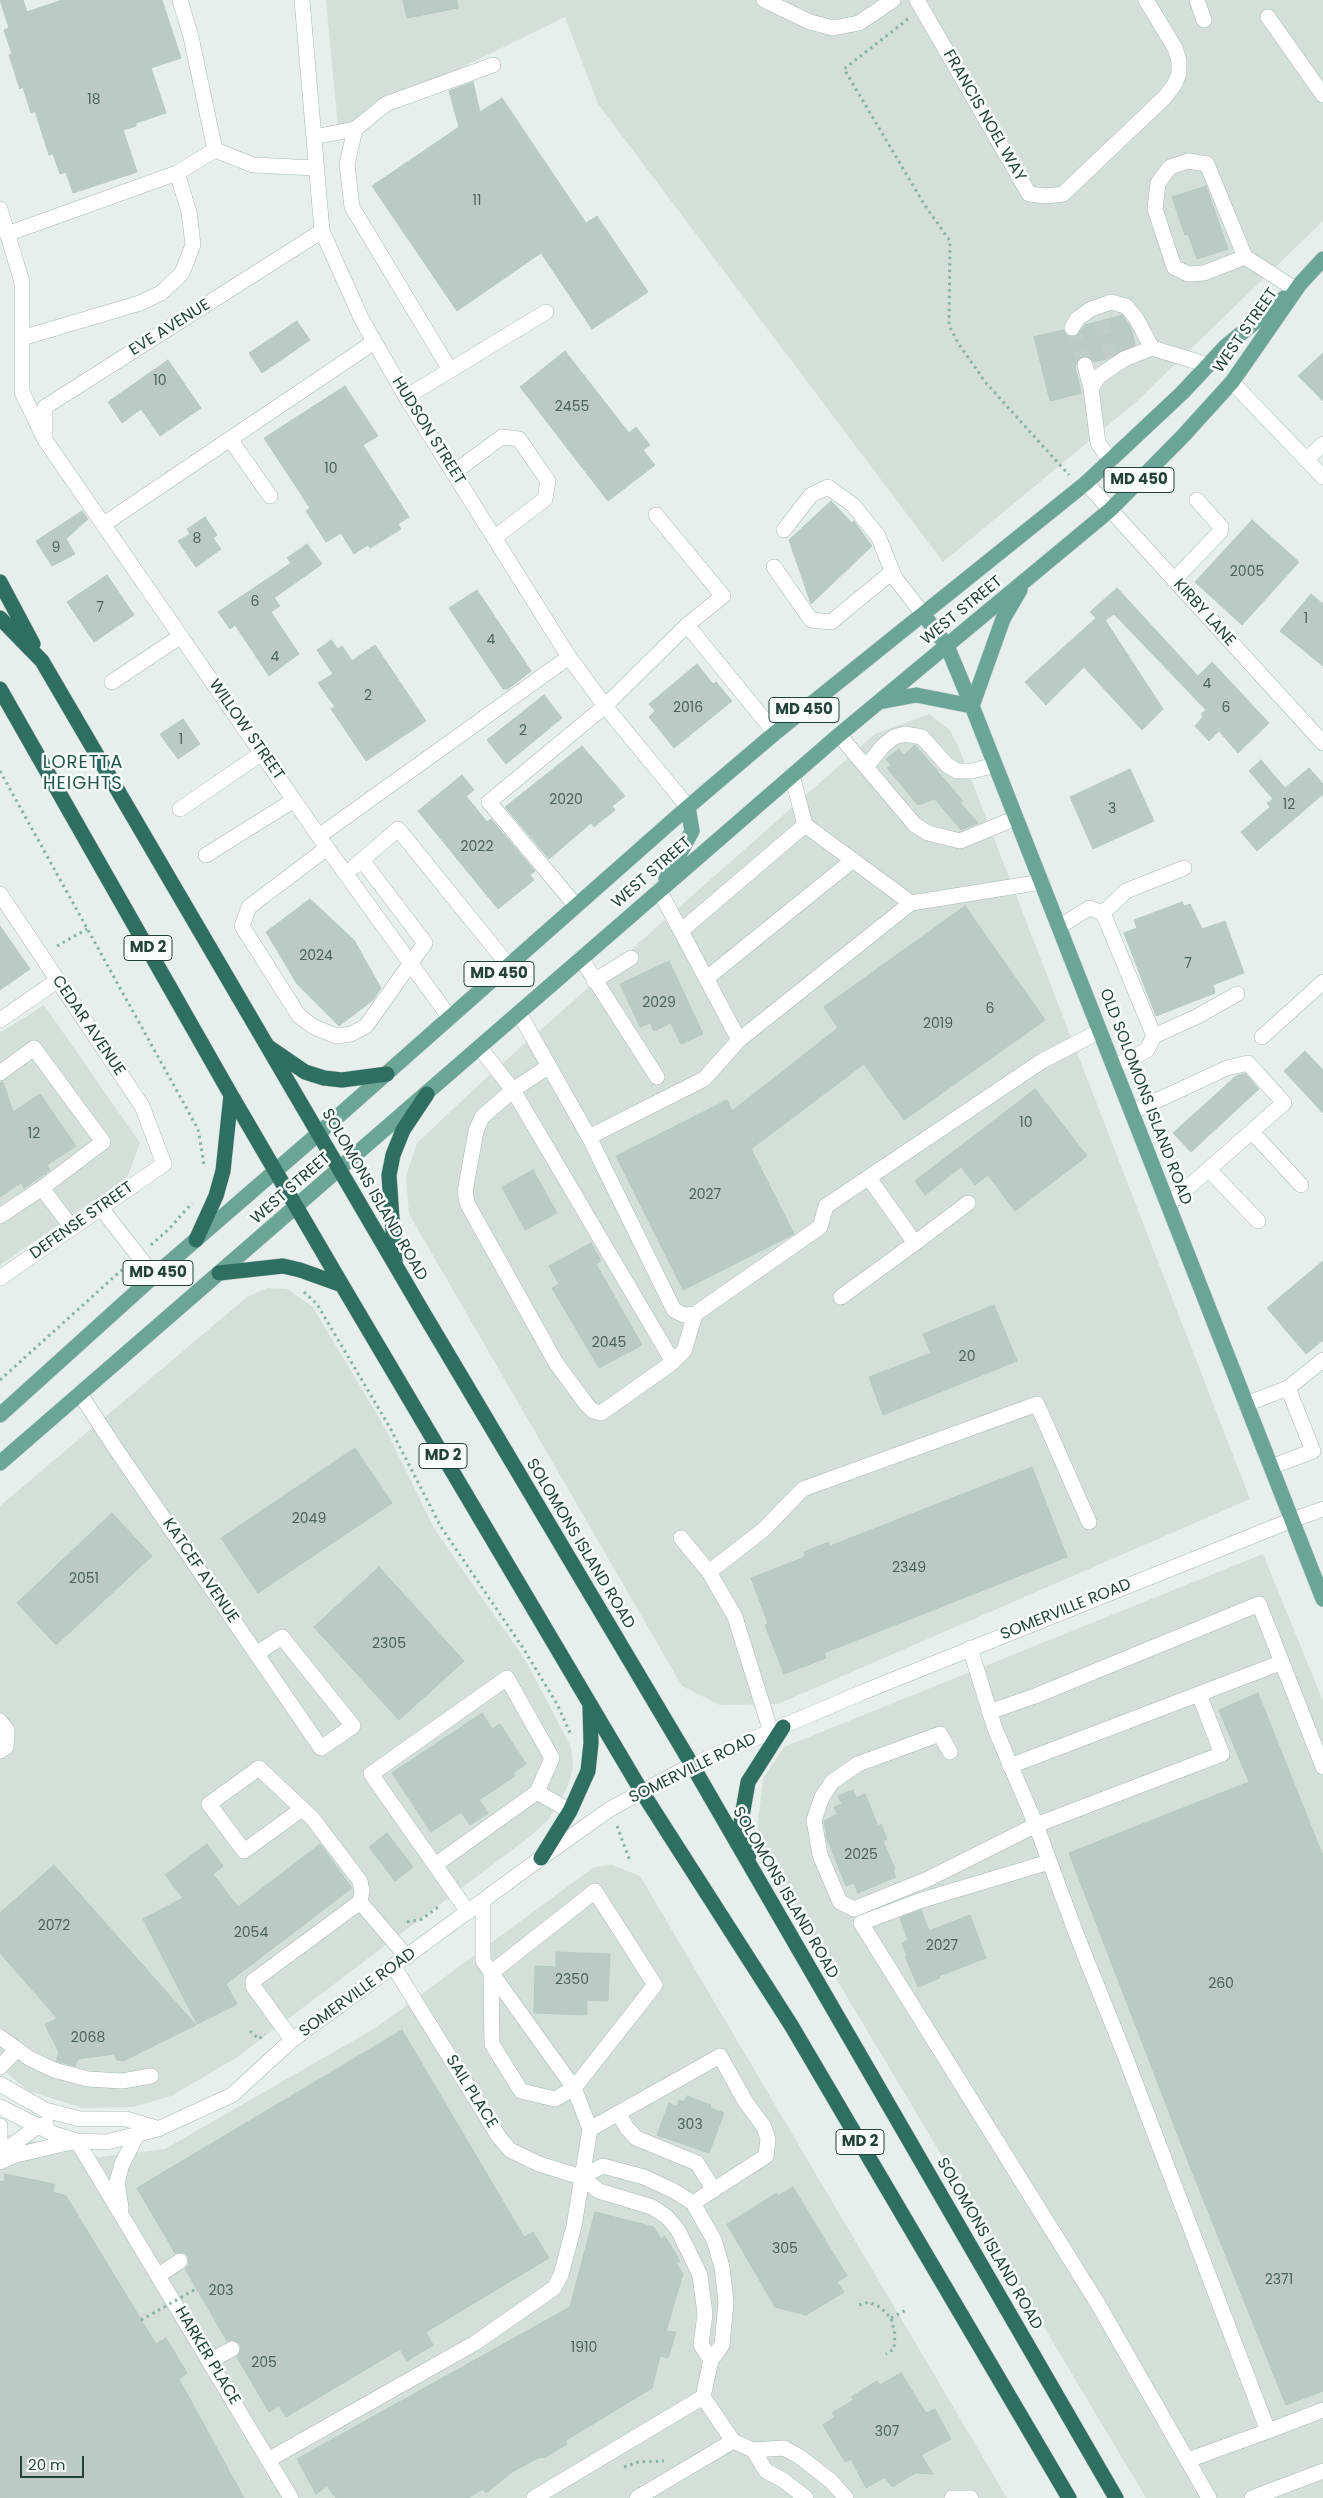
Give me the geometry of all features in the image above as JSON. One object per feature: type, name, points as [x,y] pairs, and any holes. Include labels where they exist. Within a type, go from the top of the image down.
[{"type":"highway","name":"MD 2","points":[[0,582],[42,661]]},
{"type":"highway","name":"SOLOMONS ISLAND ROAD","points":[[0,618],[42,661],[339,1170],[692,1766],[1116,2498]]},
{"type":"highway","name":"MD 2","points":[[0,689],[275,1172],[642,1792],[791,2025],[1069,2498]]},
{"type":"highway","points":[[267,1046],[305,1072],[324,1078],[342,1080],[387,1074]]},
{"type":"highway","points":[[396,1266],[389,1175],[393,1155],[403,1130],[427,1094]]},
{"type":"highway","points":[[196,1240],[216,1196],[223,1171],[231,1095]]},
{"type":"highway","points":[[219,1273],[283,1266],[342,1285]]},
{"type":"highway","points":[[541,1858],[570,1811],[588,1772],[591,1743],[590,1704]]},
{"type":"highway","points":[[754,1874],[741,1822],[748,1782],[777,1729]]},
{"type":"main road","name":"WEST STREET","points":[[0,1415],[154,1276],[775,733],[1086,484],[1226,346],[1297,287],[1323,259]]},
{"type":"main road","name":"WEST STREET","points":[[0,1463],[792,775],[1110,510],[1184,436],[1232,382],[1297,287]]},
{"type":"main road","points":[[878,702],[916,695],[972,706],[1003,619],[1025,581]]},
{"type":"main road","name":"OLD SOLOMONS ISLAND ROAD","points":[[923,614],[947,646],[972,706],[1323,1599]]},
{"type":"main road","points":[[659,890],[692,831],[688,808]]},
{"type":"street","points":[[180,0],[191,37],[215,150]]},
{"type":"street","name":"HUDSON STREET","points":[[302,0],[322,231],[362,320],[406,397],[569,657],[688,808]]},
{"type":"street","points":[[764,0],[810,22],[833,28],[860,23],[893,0]]},
{"type":"street","name":"FRANCIS NOEL WAY","points":[[917,0],[1029,194],[1046,196],[1063,194],[1165,97],[1174,85],[1179,74],[1179,61],[1175,48],[1146,0]]},
{"type":"street","points":[[1197,0],[1204,20]]},
{"type":"street","points":[[1268,17],[1323,95]]},
{"type":"street","points":[[314,137],[356,129],[386,104],[493,66]]},
{"type":"street","points":[[356,129],[347,164],[352,207],[450,370]]},
{"type":"street","points":[[215,150],[253,165],[316,168]]},
{"type":"street","points":[[7,234],[177,173],[215,150]]},
{"type":"street","points":[[1245,257],[1204,273],[1188,274],[1174,266],[1155,210],[1158,183],[1170,167],[1188,161],[1207,164],[1245,257],[1297,287]]},
{"type":"street","points":[[22,338],[140,303],[161,293],[182,273],[193,245],[189,212],[177,173]]},
{"type":"street","name":"WILLOW STREET","points":[[0,209],[22,282],[22,392],[44,440],[323,842],[450,1018]]},
{"type":"street","name":"EVE AVENUE","points":[[44,440],[45,408],[322,231]]},
{"type":"street","points":[[1072,328],[1077,320],[1099,314],[1112,302],[1126,306],[1136,318],[1152,348]]},
{"type":"street","points":[[406,397],[546,312]]},
{"type":"street","points":[[104,524],[374,342]]},
{"type":"street","points":[[1091,388],[1112,362],[1152,348],[1208,365]]},
{"type":"street","points":[[1085,365],[1091,388],[1098,443],[1111,461]]},
{"type":"street","points":[[1232,382],[1323,478]]},
{"type":"street","points":[[453,473],[502,437],[519,439],[548,481],[545,500],[494,538]]},
{"type":"street","points":[[230,439],[270,496]]},
{"type":"street","points":[[1306,460],[1323,444]]},
{"type":"street","name":"KIRBY LANE","points":[[1086,484],[1323,744]]},
{"type":"street","points":[[784,530],[811,495],[828,487],[853,504],[878,536],[895,578],[923,614]]},
{"type":"street","points":[[1174,580],[1220,532],[1221,527],[1197,500]]},
{"type":"street","points":[[576,906],[489,802],[606,706],[687,625],[723,596],[656,515]]},
{"type":"street","points":[[774,567],[811,620],[831,622],[892,572]]},
{"type":"street","points":[[687,625],[775,733]]},
{"type":"street","points":[[112,682],[181,636]]},
{"type":"street","points":[[362,860],[425,943],[366,1026],[351,1034],[336,1036],[314,1027],[299,1016],[242,926],[249,906],[323,842],[569,657]]},
{"type":"street","points":[[866,767],[894,737],[905,734],[922,737],[947,765],[957,771],[972,771],[995,765]]},
{"type":"street","points":[[839,735],[915,825],[945,839],[960,841],[1016,818]]},
{"type":"street","points":[[180,809],[262,753]]},
{"type":"street","points":[[792,775],[805,825],[911,903]]},
{"type":"street","points":[[206,855],[294,800]]},
{"type":"street","points":[[682,930],[805,825]]},
{"type":"street","points":[[346,874],[398,829],[509,966]]},
{"type":"street","points":[[707,978],[853,860]]},
{"type":"street","points":[[1103,913],[1126,891],[1184,868]]},
{"type":"street","points":[[589,1137],[704,1078],[739,1040],[911,903],[1042,882]]},
{"type":"street","points":[[659,890],[739,1040]]},
{"type":"street","name":"CEDAR AVENUE","points":[[0,894],[142,1106],[164,1164]]},
{"type":"street","points":[[1059,927],[1089,908],[1103,913],[1154,1036]]},
{"type":"street","points":[[580,958],[656,1077]]},
{"type":"street","points":[[594,981],[630,958]]},
{"type":"street","points":[[0,1020],[58,980]]},
{"type":"street","points":[[1262,1037],[1323,982]]},
{"type":"street","points":[[1114,1067],[1147,1050],[1154,1036],[1198,1016],[1238,994]]},
{"type":"street","points":[[519,1013],[589,1137],[674,1310],[684,1316],[695,1314],[820,1227],[826,1206],[1042,1061],[1100,1032]]},
{"type":"street","points":[[0,1073],[34,1048],[103,1142],[42,1188],[0,1216]]},
{"type":"street","points":[[480,1048],[513,1090],[673,1362]]},
{"type":"street","points":[[1132,1112],[1227,1068],[1248,1063],[1284,1103],[1168,1206]]},
{"type":"street","points":[[549,1066],[513,1090],[482,1117],[476,1131],[465,1192],[467,1203],[556,1363],[593,1411],[601,1413],[673,1362],[684,1351],[695,1314]]},
{"type":"street","points":[[1252,1132],[1301,1185]]},
{"type":"street","name":"DEFENSE STREET","points":[[0,1278],[164,1164]]},
{"type":"street","points":[[1209,1170],[1258,1222]]},
{"type":"street","points":[[869,1178],[915,1243]]},
{"type":"street","points":[[42,1188],[72,1228]]},
{"type":"street","points":[[841,1297],[968,1203]]},
{"type":"street","points":[[101,1208],[154,1276]]},
{"type":"street","points":[[1246,1404],[1288,1388],[1323,1360]]},
{"type":"street","points":[[1271,1468],[1318,1446],[1288,1388]]},
{"type":"street","name":"KATCEF AVENUE","points":[[80,1394],[256,1654],[321,1748],[353,1726],[282,1637],[256,1654]]},
{"type":"street","points":[[709,1572],[763,1530],[804,1489],[1037,1404],[1089,1522]]},
{"type":"street","name":"SOMERVILLE ROAD","points":[[0,2107],[38,2126],[77,2141],[107,2142],[158,2129],[232,2095],[292,2040],[610,1809],[692,1766],[777,1729],[970,1648],[1323,1509]]},
{"type":"street","points":[[681,1538],[709,1572],[735,1617],[777,1729]]},
{"type":"street","points":[[989,1712],[1035,1696],[1258,1604],[1323,1767]]},
{"type":"street","points":[[970,1648],[989,1712],[1036,1825],[1268,2431]]},
{"type":"street","points":[[1010,1766],[1280,1663]]},
{"type":"street","points":[[435,1865],[537,1792],[552,1758],[507,1678],[371,1774],[468,1912]]},
{"type":"street","points":[[950,1752],[940,1734],[858,1764],[832,1782],[822,1797],[814,1820],[820,1855],[840,1902],[854,1909],[928,1879],[990,1846],[1036,1825],[1222,1754],[1199,1694]]},
{"type":"street","points":[[0,1721],[7,1730],[6,1747],[0,1751]]},
{"type":"street","points":[[292,2040],[253,1986],[253,1981],[360,1902],[362,1891],[360,1881],[313,1819],[258,1768],[209,1804],[244,1851],[302,1809]]},
{"type":"street","points":[[537,1792],[570,1811]]},
{"type":"street","points":[[1049,1862],[919,1901],[861,1923],[1098,2304],[1209,2498]]},
{"type":"street","points":[[595,1891],[655,1985],[574,2088],[555,2099],[521,2090],[492,2044],[491,1973],[595,1891]]},
{"type":"street","points":[[360,1902],[407,1957]]},
{"type":"street","points":[[268,2460],[475,2343],[554,2288],[561,2275],[574,2226],[590,2129],[574,2088],[483,1961],[483,1902]]},
{"type":"street","name":"SAIL PLACE","points":[[394,1967],[499,2137],[510,2150],[539,2164],[581,2177],[599,2191],[652,2207],[667,2217],[678,2230],[700,2275],[705,2314],[701,2345],[711,2360]]},
{"type":"street","points":[[0,2037],[16,2050],[54,2070],[88,2079],[122,2081],[151,2076]]},
{"type":"street","points":[[0,2067],[16,2050]]},
{"type":"street","points":[[590,2129],[720,2056],[764,2128],[768,2139],[766,2156],[693,2203]]},
{"type":"street","points":[[0,2084],[45,2110],[80,2119],[126,2119],[158,2129]]},
{"type":"street","points":[[618,2113],[636,2138],[697,2163],[714,2190]]},
{"type":"street","points":[[0,2154],[38,2126],[71,2117]]},
{"type":"street","points":[[0,2126],[0,2141]]},
{"type":"street","name":"HARKER PLACE","points":[[122,2214],[118,2182],[122,2164],[138,2133]]},
{"type":"street","points":[[0,2162],[16,2155],[77,2141]]},
{"type":"street","name":"HARKER PLACE","points":[[77,2141],[291,2498]]},
{"type":"street","points":[[581,2177],[603,2166],[644,2177],[674,2191],[693,2203],[714,2240],[722,2268],[726,2302],[722,2345],[711,2360],[703,2397],[733,2441],[753,2450],[784,2448],[800,2457],[831,2481],[846,2498]]},
{"type":"street","points":[[159,2275],[180,2261]]},
{"type":"street","points":[[210,2362],[232,2349]]},
{"type":"street","points":[[534,2498],[703,2397]]},
{"type":"street","points":[[1188,2460],[1323,2410]]},
{"type":"street","points":[[636,2498],[733,2441]]},
{"type":"street","points":[[753,2450],[766,2471],[783,2480],[806,2498]]},
{"type":"street","points":[[1252,2498],[1323,2471]]},
{"type":"street","points":[[952,2498],[971,2498]]},
{"type":"path","points":[[909,18],[844,69],[924,204],[950,240],[949,325],[958,344],[986,384],[1071,476]]},
{"type":"path","points":[[0,771],[198,1129],[205,1168]]},
{"type":"path","points":[[41,955],[87,929]]},
{"type":"path","points":[[169,1229],[195,1200]]},
{"type":"path","points":[[0,1380],[105,1284]]},
{"type":"path","points":[[302,1290],[317,1304],[389,1426],[441,1527],[523,1648],[557,1704],[573,1740]]},
{"type":"path","points":[[407,1922],[422,1919],[456,1894]]},
{"type":"path","points":[[250,2031],[259,2038],[264,2034]]},
{"type":"path","points":[[141,2320],[196,2289]]},
{"type":"path","points":[[859,2306],[869,2302],[880,2307],[891,2318],[895,2334],[894,2349],[886,2354]]},
{"type":"path","points":[[891,2318],[906,2310]]},
{"type":"path","points":[[622,2468],[638,2462],[667,2460]]},
{"type":"shaded area","points":[[326,0],[1323,0],[1323,221],[1135,403],[943,562],[598,104],[565,17],[338,128]]},
{"type":"shaded area","points":[[929,714],[950,730],[959,748],[1250,1499],[778,1704],[720,1705],[682,1686],[409,1214],[406,1176],[417,1143],[485,1079],[875,734]]},
{"type":"shaded area","points":[[44,1005],[140,1143],[127,1178],[0,1265],[0,1033]]},
{"type":"shaded area","points":[[267,1288],[287,1289],[312,1306],[384,1426],[435,1530],[526,1661],[571,1747],[573,1767],[568,1786],[549,1819],[532,1835],[236,2058],[171,2096],[133,2107],[83,2108],[28,2091],[0,2067],[0,1506],[247,1297]]},
{"type":"shaded area","points":[[1263,1554],[1323,1701],[1323,2498],[1146,2498],[776,1878],[757,1831],[763,1779],[784,1747]]},
{"type":"shaded area","points":[[612,1865],[640,1876],[1007,2498],[0,2498],[0,2133],[99,2157],[165,2149],[377,2027],[594,1867]]},
{"type":"building","points":[[0,0],[23,0],[27,12],[62,0],[162,0],[181,58],[151,68],[166,113],[136,123],[136,126],[123,130],[137,172],[73,193],[66,172],[60,174],[53,154],[49,155],[35,111],[31,113],[23,87],[20,89],[9,55],[12,54],[4,30],[9,28]]},
{"type":"building","points":[[403,0],[457,0],[458,8],[407,18]]},
{"type":"building","points":[[473,82],[480,112],[502,98],[586,223],[597,216],[648,292],[592,329],[541,253],[457,311],[372,186],[459,127],[449,91]]},
{"type":"building","points":[[1206,186],[1228,249],[1197,259],[1188,234],[1185,235],[1172,197]]},
{"type":"building","points":[[1122,315],[1131,328],[1135,345],[1107,359],[1094,362],[1088,356],[1079,358],[1075,367],[1081,393],[1050,401],[1034,337],[1063,330],[1067,336],[1077,336],[1085,325]]},
{"type":"building","points":[[297,321],[310,340],[262,373],[249,353]]},
{"type":"building","points":[[565,351],[629,433],[636,427],[650,445],[643,450],[655,465],[608,501],[520,387]]},
{"type":"building","points":[[1323,353],[1323,401],[1298,376]]},
{"type":"building","points":[[168,360],[201,408],[160,436],[141,409],[122,423],[108,402]]},
{"type":"building","points":[[345,386],[378,436],[363,445],[409,517],[398,524],[401,529],[370,548],[368,545],[354,554],[341,533],[326,542],[306,511],[310,508],[264,438]]},
{"type":"building","points":[[831,501],[852,523],[854,521],[872,546],[811,604],[789,540]]},
{"type":"building","points":[[82,511],[88,519],[66,539],[75,554],[52,566],[36,541]]},
{"type":"building","points":[[205,517],[217,535],[213,538],[221,549],[196,567],[178,541],[190,534],[187,529]]},
{"type":"building","points":[[1252,520],[1299,562],[1242,625],[1195,582]]},
{"type":"building","points":[[307,544],[322,564],[274,598],[280,606],[271,612],[299,654],[269,676],[235,625],[230,629],[218,612],[291,563],[287,558]]},
{"type":"building","points":[[107,575],[134,615],[94,642],[67,602]]},
{"type":"building","points":[[1117,588],[1198,676],[1212,662],[1269,723],[1238,753],[1219,731],[1209,741],[1195,726],[1203,717],[1201,714],[1206,710],[1114,614],[1105,620],[1163,709],[1142,730],[1084,667],[1046,705],[1025,682],[1096,618],[1090,612]]},
{"type":"building","points":[[477,590],[531,671],[508,689],[503,689],[449,608]]},
{"type":"building","points":[[1311,594],[1323,604],[1323,666],[1280,631]]},
{"type":"building","points":[[331,640],[338,649],[342,646],[352,661],[375,645],[426,721],[366,761],[331,709],[335,707],[318,683],[333,674],[317,650]]},
{"type":"building","points":[[697,664],[713,684],[716,682],[732,701],[674,748],[649,717],[655,711],[649,704]]},
{"type":"building","points":[[544,695],[562,718],[506,764],[487,740]]},
{"type":"building","points":[[183,719],[200,744],[178,759],[160,734]]},
{"type":"building","points":[[915,745],[963,801],[960,803],[978,823],[961,830],[935,799],[918,805],[887,768],[891,765],[886,759],[899,749],[904,755]]},
{"type":"building","points":[[582,746],[625,796],[612,806],[615,810],[594,827],[591,823],[549,859],[505,807]]},
{"type":"building","points":[[1261,760],[1285,788],[1309,768],[1323,784],[1323,794],[1257,851],[1241,832],[1270,807],[1267,803],[1273,799],[1249,771]]},
{"type":"building","points":[[1130,769],[1154,821],[1093,849],[1070,797]]},
{"type":"building","points":[[462,775],[474,790],[466,796],[487,822],[491,819],[535,871],[530,875],[534,880],[498,909],[418,811]]},
{"type":"building","points":[[310,899],[354,940],[381,988],[373,1000],[339,1026],[297,984],[266,932]]},
{"type":"building","points":[[1182,902],[1184,906],[1190,904],[1202,929],[1225,921],[1244,973],[1213,985],[1215,993],[1156,1016],[1124,933],[1137,928],[1134,920]]},
{"type":"building","points":[[965,906],[1045,1020],[904,1120],[864,1064],[751,1149],[794,1234],[683,1290],[616,1156],[727,1100],[732,1111],[838,1028],[824,1007]]},
{"type":"building","points":[[0,926],[30,969],[0,990]]},
{"type":"building","points":[[669,961],[703,1034],[681,1044],[671,1023],[654,1031],[650,1023],[640,1027],[620,984]]},
{"type":"building","points":[[1305,1051],[1323,1070],[1323,1113],[1284,1071]]},
{"type":"building","points":[[1245,1073],[1259,1089],[1191,1152],[1173,1133],[1236,1076]]},
{"type":"building","points":[[3,1082],[13,1112],[40,1094],[76,1146],[47,1165],[50,1170],[24,1188],[21,1183],[0,1197],[0,1083]]},
{"type":"building","points":[[1035,1089],[1087,1156],[1015,1211],[988,1175],[975,1185],[961,1167],[925,1195],[915,1181]]},
{"type":"building","points":[[533,1170],[557,1213],[525,1230],[502,1187]]},
{"type":"building","points":[[591,1243],[601,1261],[596,1264],[642,1345],[599,1368],[552,1288],[559,1284],[549,1266]]},
{"type":"building","points":[[1323,1261],[1323,1340],[1306,1354],[1267,1308]]},
{"type":"building","points":[[994,1305],[1017,1361],[883,1415],[869,1377],[931,1353],[923,1334]]},
{"type":"building","points":[[355,1448],[392,1503],[258,1593],[221,1538]]},
{"type":"building","points":[[1032,1467],[1067,1557],[824,1653],[826,1658],[784,1674],[765,1625],[768,1623],[751,1578],[805,1557],[804,1552],[829,1542],[830,1546]]},
{"type":"building","points":[[112,1513],[152,1556],[56,1645],[17,1603]]},
{"type":"building","points":[[379,1567],[464,1661],[399,1720],[314,1627]]},
{"type":"building","points":[[1258,1693],[1323,1856],[1323,2391],[1286,2405],[1191,2169],[1069,1853],[1249,1782],[1219,1710]]},
{"type":"building","points":[[482,1713],[492,1729],[500,1724],[526,1764],[513,1773],[515,1776],[479,1800],[488,1813],[470,1825],[461,1812],[431,1832],[392,1773]]},
{"type":"building","points":[[853,1790],[856,1798],[865,1794],[878,1826],[881,1824],[887,1839],[883,1841],[895,1869],[893,1870],[896,1877],[858,1893],[854,1883],[846,1886],[827,1838],[824,1821],[837,1814],[834,1807],[842,1804],[838,1796]]},
{"type":"building","points":[[387,1833],[413,1867],[395,1881],[369,1847]]},
{"type":"building","points":[[207,1844],[223,1866],[213,1874],[238,1907],[320,1844],[352,1888],[226,1984],[237,2004],[197,2024],[143,1919],[183,1898],[165,1875]]},
{"type":"building","points":[[54,1865],[196,2025],[123,2061],[117,2060],[114,2054],[78,2059],[75,2066],[56,2061],[59,2052],[45,2025],[57,2018],[0,1953],[0,1913]]},
{"type":"building","points":[[921,1910],[929,1931],[970,1915],[986,1958],[939,1976],[940,1978],[918,1987],[905,1956],[907,1956],[902,1943],[908,1940],[900,1918]]},
{"type":"building","points":[[556,1952],[610,1954],[608,2001],[587,2000],[587,2015],[534,2013],[535,1966],[556,1967]]},
{"type":"building","points":[[402,2030],[524,2237],[533,2232],[549,2258],[426,2332],[433,2345],[407,2361],[400,2349],[286,2417],[279,2406],[269,2412],[237,2357],[241,2350],[240,2344],[233,2340],[227,2341],[185,2269],[189,2265],[188,2256],[184,2252],[175,2253],[137,2188]]},
{"type":"building","points":[[687,2096],[711,2105],[710,2108],[724,2113],[709,2153],[657,2135],[669,2103],[677,2107],[679,2100],[684,2102]]},
{"type":"building","points":[[5,2174],[54,2184],[53,2192],[66,2196],[156,2344],[166,2338],[187,2373],[179,2379],[244,2498],[0,2498],[0,2181],[4,2182]]},
{"type":"building","points":[[793,2187],[847,2276],[837,2282],[844,2292],[806,2315],[775,2307],[727,2224],[777,2193],[778,2196]]},
{"type":"building","points":[[595,2212],[654,2227],[661,2239],[665,2236],[680,2261],[676,2263],[683,2274],[666,2331],[676,2332],[668,2358],[660,2356],[652,2388],[565,2441],[567,2444],[546,2457],[538,2458],[512,2472],[486,2493],[483,2489],[468,2498],[336,2498],[327,2486],[316,2494],[297,2459],[570,2307]]},
{"type":"building","points":[[901,2373],[926,2413],[935,2409],[951,2439],[921,2455],[933,2474],[915,2473],[892,2487],[885,2477],[866,2488],[851,2459],[845,2462],[823,2425],[835,2417],[832,2413],[854,2400],[851,2397],[877,2381],[880,2385]]},
{"type":"tunnel","points":[[1101,321],[1112,358]]},
{"type":"tunnel","points":[[1072,328],[1085,365]]},
{"type":"district","name":"LORETTA HEIGHTS","points":[[83,773]]}]
